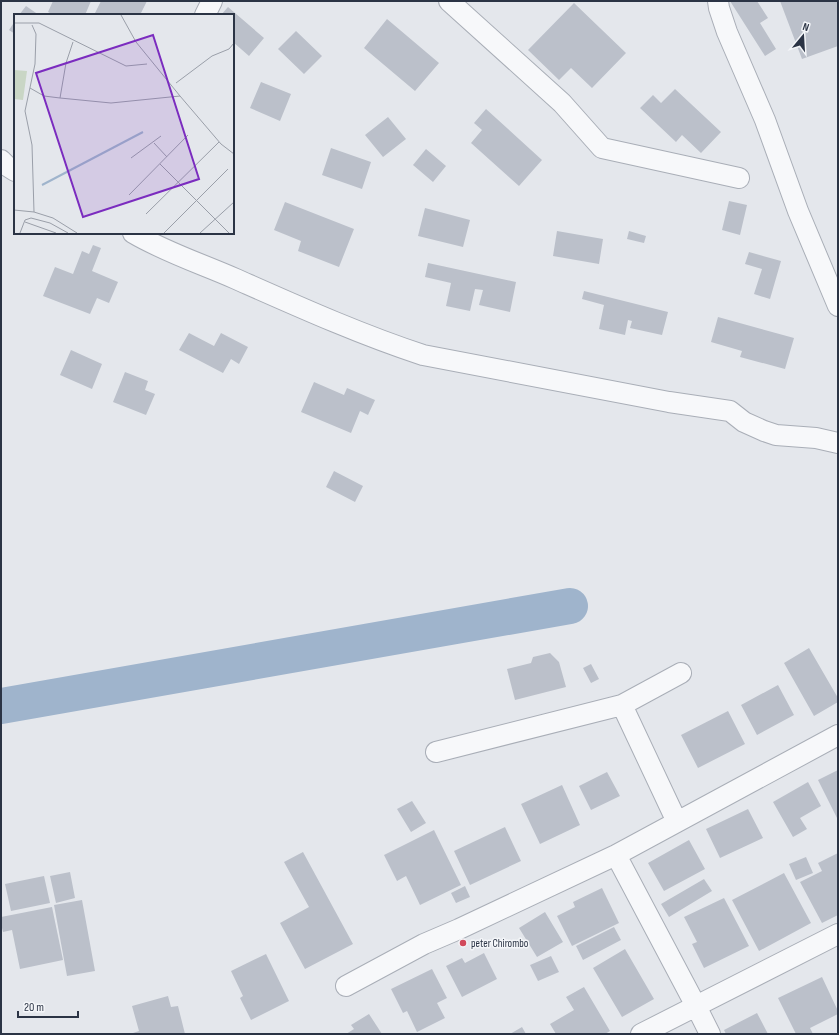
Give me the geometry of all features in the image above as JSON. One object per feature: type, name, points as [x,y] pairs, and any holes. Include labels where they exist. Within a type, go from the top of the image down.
[{"type":"street","points":[[206,14],[212,1]]},
{"type":"street","points":[[450,1],[562,102],[602,148],[739,178]]},
{"type":"street","points":[[718,1],[727,32],[765,120],[798,210],[838,306]]},
{"type":"street","points":[[1,160],[14,170]]},
{"type":"street","points":[[135,234],[150,243],[321,316],[394,346],[423,355],[669,402],[730,411],[744,422],[764,432],[776,435],[816,438],[838,443]]},
{"type":"street","points":[[436,752],[622,705],[681,673]]},
{"type":"street","points":[[622,705],[678,822]]},
{"type":"street","points":[[346,986],[424,944],[616,855],[838,735]]},
{"type":"street","points":[[616,855],[710,1034]]},
{"type":"street","points":[[641,1034],[838,934]]},
{"type":"building","points":[[53,1],[91,1],[85,14],[52,14],[48,12]]},
{"type":"building","points":[[101,1],[147,1],[140,14],[95,13]]},
{"type":"building","points":[[730,1],[757,1],[768,18],[760,23],[776,49],[765,56]]},
{"type":"building","points":[[780,1],[838,1],[838,46],[802,59]]},
{"type":"building","points":[[574,3],[626,53],[592,88],[571,68],[559,80],[528,50]]},
{"type":"building","points":[[26,6],[38,14],[20,14]]},
{"type":"building","points":[[228,7],[264,38],[249,56],[234,43],[234,14],[222,14]]},
{"type":"building","points":[[387,19],[439,63],[415,91],[364,48]]},
{"type":"building","points":[[14,22],[14,33],[9,30]]},
{"type":"building","points":[[296,31],[322,56],[304,74],[278,49]]},
{"type":"building","points":[[261,82],[291,94],[280,121],[250,108]]},
{"type":"building","points":[[675,89],[721,132],[701,153],[682,135],[676,142],[640,108],[653,95],[661,103]]},
{"type":"building","points":[[486,109],[542,160],[519,186],[471,143],[482,130],[474,123]]},
{"type":"building","points":[[388,117],[406,139],[383,157],[365,135]]},
{"type":"building","points":[[331,148],[371,162],[362,189],[322,175]]},
{"type":"building","points":[[426,149],[446,166],[433,182],[413,165]]},
{"type":"building","points":[[729,201],[747,205],[740,235],[722,230]]},
{"type":"building","points":[[285,202],[354,229],[339,267],[298,251],[301,241],[274,230]]},
{"type":"building","points":[[425,208],[470,220],[463,247],[418,236]]},
{"type":"building","points":[[557,231],[603,239],[599,264],[553,256]]},
{"type":"building","points":[[629,231],[646,236],[644,243],[627,239]]},
{"type":"building","points":[[93,245],[101,248],[92,271],[118,282],[109,303],[97,298],[90,314],[43,296],[55,267],[73,274],[82,251],[89,254]]},
{"type":"building","points":[[749,252],[781,261],[770,299],[754,294],[762,269],[745,264]]},
{"type":"building","points":[[428,263],[516,282],[510,312],[479,305],[483,290],[475,289],[470,311],[446,306],[451,283],[425,277]]},
{"type":"building","points":[[584,291],[668,312],[662,335],[630,328],[632,321],[628,320],[625,335],[599,329],[604,305],[582,299]]},
{"type":"building","points":[[718,317],[794,338],[785,369],[740,357],[742,351],[711,342]]},
{"type":"building","points":[[189,333],[214,346],[221,333],[248,347],[239,364],[231,359],[223,373],[179,350]]},
{"type":"building","points":[[71,350],[102,364],[92,389],[60,375]]},
{"type":"building","points":[[125,372],[148,381],[145,390],[155,394],[146,415],[113,402]]},
{"type":"building","points":[[314,382],[344,395],[347,388],[375,400],[368,415],[360,411],[351,433],[301,412]]},
{"type":"building","points":[[334,471],[363,486],[355,502],[326,487]]},
{"type":"building","points":[[809,648],[838,698],[838,702],[814,716],[784,663]]},
{"type":"building","points":[[550,653],[559,662],[566,687],[515,700],[507,669],[531,663],[533,657]]},
{"type":"building","points":[[591,664],[599,679],[591,683],[583,668]]},
{"type":"building","points":[[778,685],[794,715],[757,735],[741,705]]},
{"type":"building","points":[[728,711],[745,744],[698,768],[681,735]]},
{"type":"building","points":[[838,770],[838,820],[818,780]]},
{"type":"building","points":[[607,772],[620,796],[591,810],[579,786]]},
{"type":"building","points":[[808,782],[821,806],[800,818],[807,829],[793,837],[773,802]]},
{"type":"building","points":[[562,785],[580,825],[540,844],[521,804]]},
{"type":"building","points":[[412,801],[426,823],[411,832],[397,809]]},
{"type":"building","points":[[748,809],[763,838],[720,858],[706,829]]},
{"type":"building","points":[[505,827],[521,861],[470,885],[454,851]]},
{"type":"building","points":[[434,830],[461,885],[420,905],[406,876],[397,881],[384,855]]},
{"type":"building","points":[[689,840],[705,869],[664,891],[648,863]]},
{"type":"building","points":[[303,852],[353,944],[305,969],[280,923],[309,907],[284,862]]},
{"type":"building","points":[[838,853],[838,915],[822,923],[800,882],[822,871],[818,863]]},
{"type":"building","points":[[806,857],[813,873],[796,880],[789,864]]},
{"type":"building","points":[[70,872],[75,898],[56,903],[50,876]]},
{"type":"building","points":[[784,873],[811,923],[759,951],[732,900]]},
{"type":"building","points":[[44,876],[50,903],[11,911],[5,884]]},
{"type":"building","points":[[704,879],[712,891],[669,917],[661,904]]},
{"type":"building","points":[[465,886],[470,897],[456,903],[451,893]]},
{"type":"building","points":[[602,888],[619,923],[572,946],[557,916],[575,907],[573,902]]},
{"type":"building","points":[[724,898],[749,946],[704,968],[692,944],[697,942],[684,917]]},
{"type":"building","points":[[82,900],[95,971],[67,976],[54,905]]},
{"type":"building","points":[[52,907],[63,960],[20,969],[12,930],[3,932],[1,917]]},
{"type":"building","points":[[545,912],[563,942],[537,957],[519,928]]},
{"type":"building","points":[[614,927],[621,940],[583,960],[576,946]]},
{"type":"building","points":[[625,949],[654,999],[622,1017],[593,968]]},
{"type":"building","points":[[484,953],[497,979],[462,997],[446,966],[462,958],[465,963]]},
{"type":"building","points":[[266,954],[289,1001],[251,1020],[240,998],[243,996],[231,971]]},
{"type":"building","points":[[551,956],[559,972],[538,981],[530,965]]},
{"type":"building","points":[[432,969],[447,998],[437,1003],[445,1018],[417,1032],[407,1011],[403,1013],[391,989]]},
{"type":"building","points":[[822,977],[838,1014],[810,1028],[813,1034],[796,1034],[778,998]]},
{"type":"building","points":[[584,987],[610,1031],[605,1034],[556,1034],[550,1024],[574,1010],[566,997]]},
{"type":"building","points":[[168,996],[171,1007],[178,1006],[185,1034],[133,1034],[139,1031],[132,1006]]},
{"type":"building","points":[[757,1013],[768,1034],[726,1034],[724,1030]]},
{"type":"building","points":[[369,1014],[382,1034],[346,1034],[354,1029],[351,1025]]},
{"type":"building","points":[[522,1027],[526,1034],[510,1034]]},
{"type":"waterway","points":[[1,706],[570,606]]},
{"type":"place","name":"peter Chirombo","points":[[463,943]]}]
